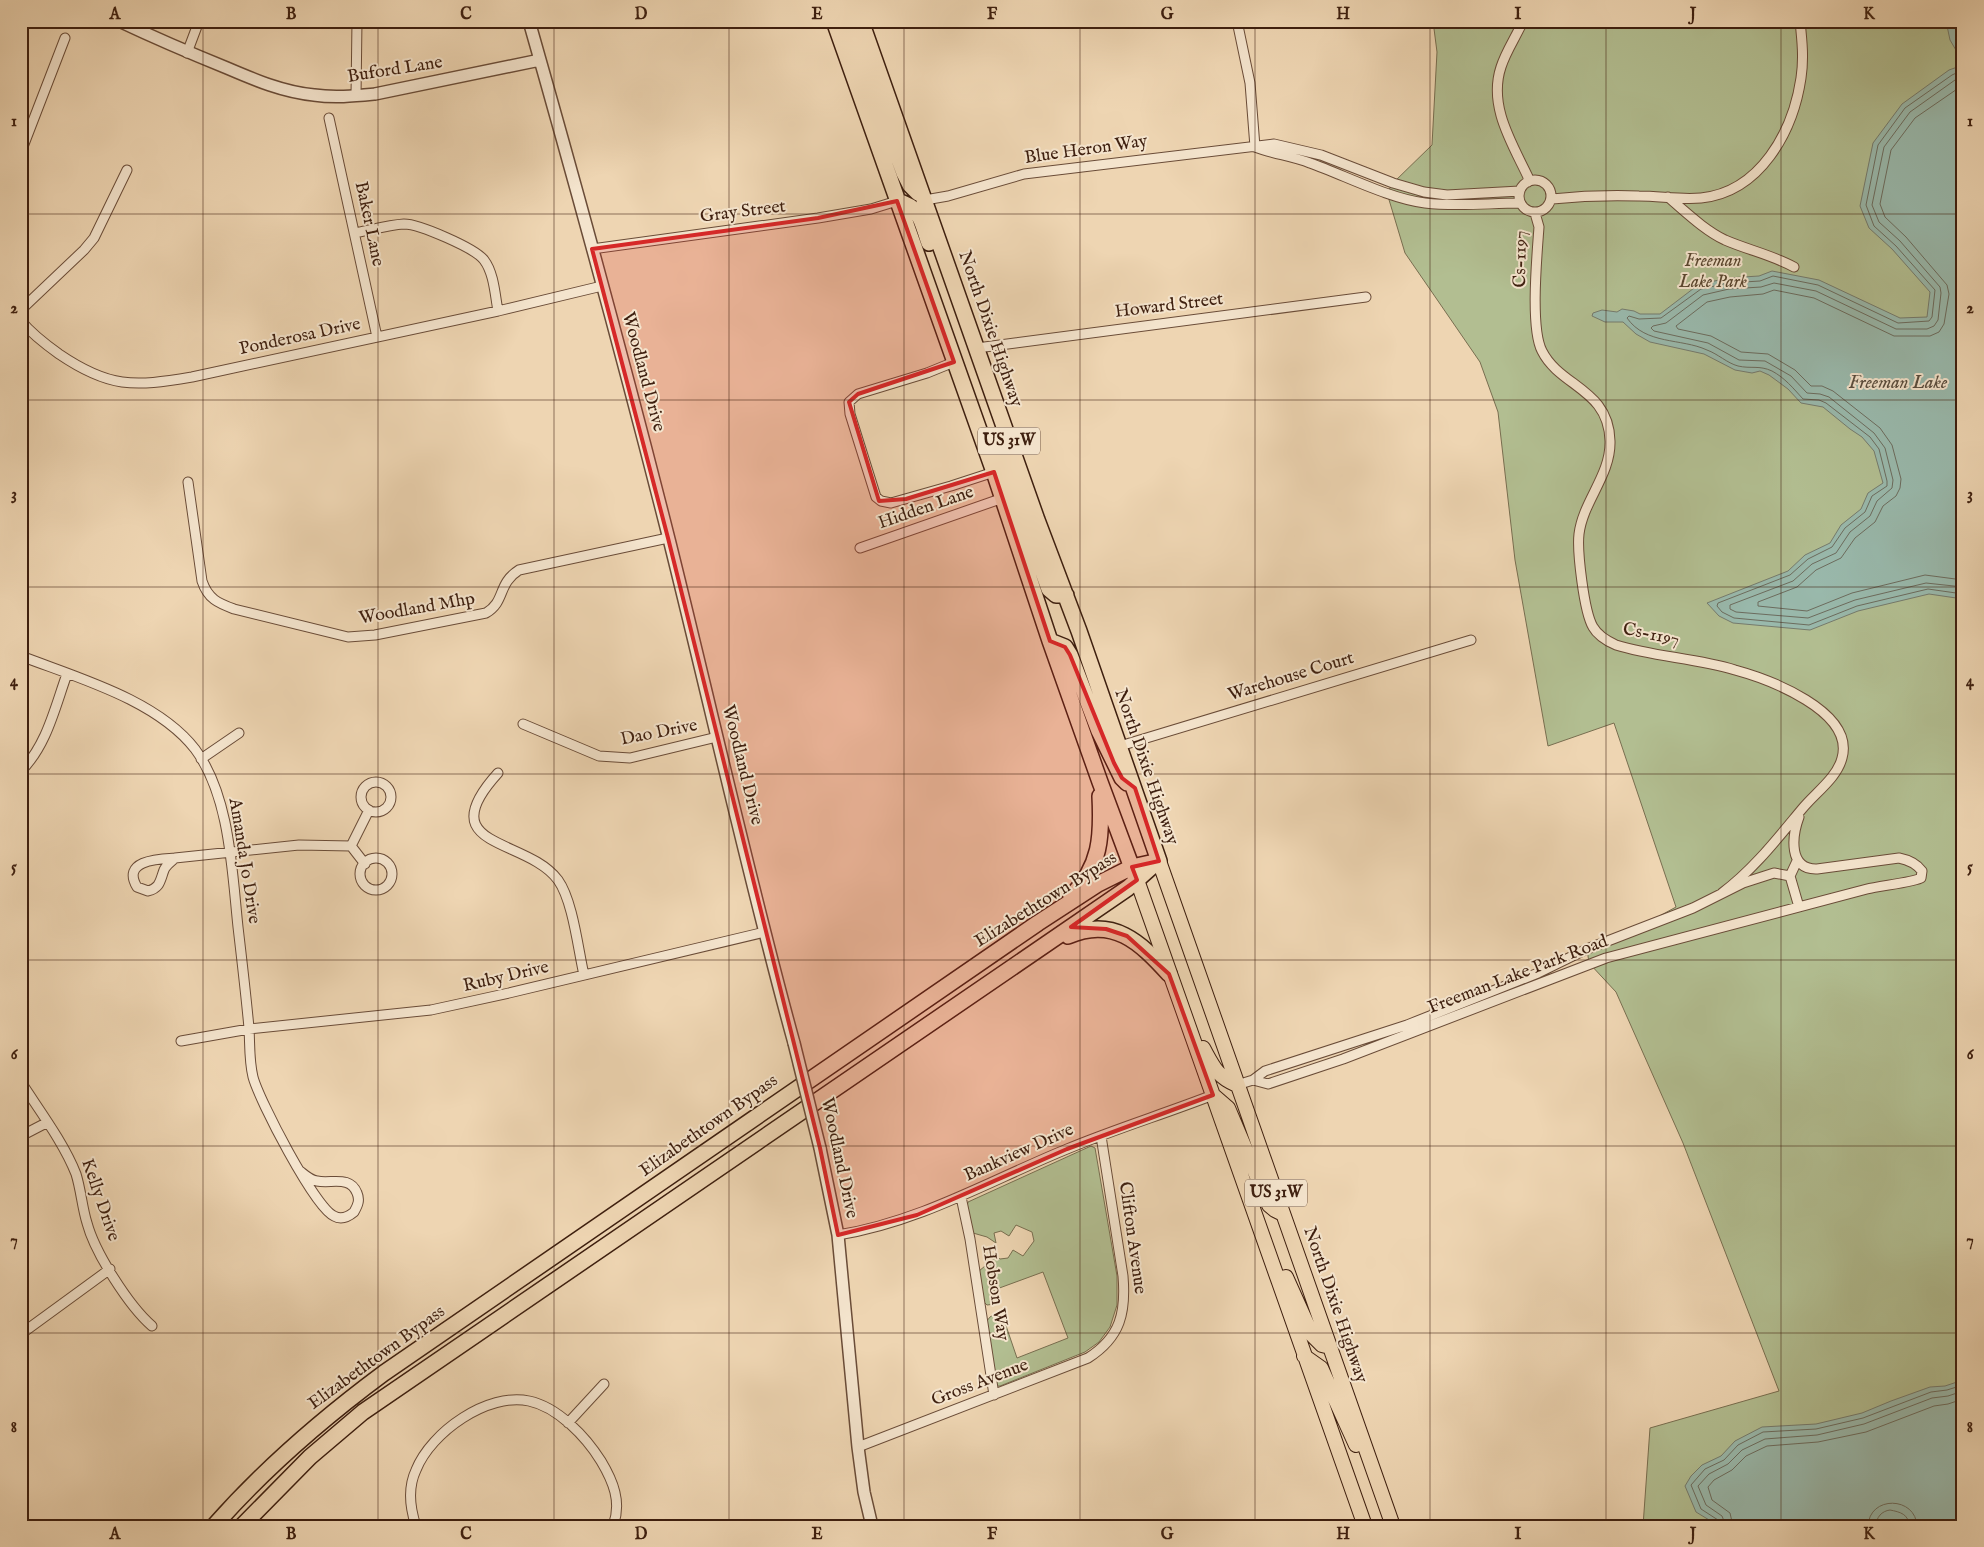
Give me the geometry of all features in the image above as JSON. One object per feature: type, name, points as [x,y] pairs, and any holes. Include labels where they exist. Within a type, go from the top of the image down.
[{"type":"highway","name":"US 31W","points":[[834,21],[980,431],[1050,641],[1134,874]]},
{"type":"highway","points":[[848,21],[904,173],[910,185],[925,200]]},
{"type":"highway","name":"North Dixie Highway","points":[[861,21],[1024,484],[1135,788],[1159,861]]},
{"type":"highway","points":[[897,201],[910,205],[916,210],[921,219],[991,415],[1024,484]]},
{"type":"highway","points":[[980,431],[1002,457],[1049,589],[1056,596],[1066,595]]},
{"type":"highway","points":[[1050,641],[1065,647],[1070,655],[1085,697],[1114,764],[1122,778],[1135,788]]},
{"type":"highway","points":[[1038,923],[1068,900],[1080,887],[1096,858],[1102,826],[1100,782]]},
{"type":"highway","name":"Elizabethtown Bypass","points":[[214,1526],[282,1456],[358,1392],[1038,923],[1098,884],[1134,874],[1159,861]]},
{"type":"highway","name":"Elizabethtown Bypass","points":[[242,1526],[310,1457],[362,1412],[1128,888],[1134,874]]},
{"type":"highway","points":[[1039,949],[1079,931],[1093,928],[1118,932],[1135,940],[1149,952],[1170,977]]},
{"type":"main road","name":"North Dixie Highway","points":[[1159,861],[1393,1526]]},
{"type":"main road","name":"US 31W","points":[[1134,874],[1365,1526]]},
{"type":"main road","points":[[1170,977],[1183,988],[1202,1046],[1212,1065],[1224,1080],[1237,1085]]},
{"type":"main road","points":[[1213,1095],[1228,1108],[1269,1205],[1274,1210],[1283,1214]]},
{"type":"main road","points":[[1247,1192],[1258,1199],[1282,1268],[1312,1336],[1322,1346],[1330,1347]]},
{"type":"main road","points":[[1304,1356],[1322,1368],[1356,1444],[1384,1526]]},
{"type":"main road","points":[[1330,1426],[1338,1430],[1342,1436],[1375,1526]]},
{"type":"street","name":"Buford Lane","points":[[119,21],[187,52],[270,86],[313,95],[356,96],[375,94],[540,60]]},
{"type":"street","points":[[187,52],[199,21]]},
{"type":"street","points":[[356,96],[357,21]]},
{"type":"street","name":"Woodland Drive","points":[[529,21],[602,286],[668,538],[820,1148],[838,1235],[858,1447],[864,1492],[872,1526]]},
{"type":"street","points":[[1237,21],[1250,83],[1255,147]]},
{"type":"street","points":[[1523,21],[1501,66],[1497,89],[1500,113],[1528,177],[1528,182]]},
{"type":"street","points":[[1552,199],[1613,195],[1700,198],[1722,193],[1751,176],[1773,152],[1784,136],[1798,92],[1802,64],[1800,21]]},
{"type":"street","points":[[21,152],[65,38]]},
{"type":"street","name":"Baker Lane","points":[[329,118],[377,337]]},
{"type":"street","name":"Blue Heron Way","points":[[925,200],[948,196],[1024,174],[1274,144],[1321,155],[1393,183],[1424,192],[1447,194],[1520,191]]},
{"type":"street","name":"Blue Heron Way","points":[[1255,147],[1270,153],[1308,162],[1386,193],[1423,203],[1457,205],[1520,203]]},
{"type":"street","points":[[21,312],[94,238],[127,170]]},
{"type":"street","points":[[1536,180],[1543,182],[1551,192],[1552,199],[1546,208],[1535,213],[1528,211],[1520,203],[1520,191],[1528,182],[1536,180]]},
{"type":"street","points":[[1668,197],[1698,223],[1722,239],[1774,256],[1794,267]]},
{"type":"street","name":"Gray Street","points":[[592,249],[818,218],[871,209],[897,201]]},
{"type":"street","name":"Cs-1197","points":[[1535,213],[1539,227],[1536,326],[1541,350],[1554,367],[1593,398],[1609,430],[1610,451],[1607,462],[1588,505],[1579,534],[1581,579],[1593,627],[1606,641],[1616,645],[1706,663],[1760,678],[1807,701],[1826,714],[1839,731],[1843,750],[1842,759],[1827,782],[1802,808],[1752,868],[1722,893]]},
{"type":"street","points":[[355,232],[404,224],[415,226],[468,248],[479,255],[487,265],[498,311]]},
{"type":"street","name":"Ponderosa Drive","points":[[21,321],[46,345],[82,369],[114,381],[143,384],[192,377],[498,311],[602,286]]},
{"type":"street","name":"Howard Street","points":[[977,348],[1366,297]]},
{"type":"street","points":[[954,362],[928,373],[858,394],[849,402],[850,414],[874,490],[878,499],[885,503],[891,503],[994,472]]},
{"type":"street","name":"Woodland Mhp","points":[[188,482],[202,581],[210,598],[234,609],[348,637],[375,635],[486,612],[497,604],[505,582],[519,570],[668,538]]},
{"type":"street","name":"Hidden Lane","points":[[860,548],[1003,498]]},
{"type":"street","name":"Warehouse Court","points":[[1120,746],[1471,640]]},
{"type":"street","name":"Amanda Jo Drive","points":[[21,656],[130,700],[154,712],[186,739],[201,759],[217,793],[222,809],[229,851],[249,1029],[251,1067],[257,1090],[274,1126],[300,1171],[327,1212],[342,1218],[354,1212],[359,1200],[358,1194],[352,1185],[339,1180],[318,1182],[300,1171]]},
{"type":"street","points":[[21,771],[37,752],[45,736],[67,674]]},
{"type":"street","name":"Dao Drive","points":[[523,724],[599,756],[612,758],[630,758],[717,737]]},
{"type":"street","points":[[201,759],[239,733]]},
{"type":"street","points":[[498,773],[477,800],[474,813],[476,825],[488,838],[541,864],[557,879],[569,905],[584,976]]},
{"type":"street","points":[[1799,907],[1790,876],[1797,861],[1794,850],[1796,826],[1802,808]]},
{"type":"street","points":[[351,846],[368,810]]},
{"type":"street","points":[[175,858],[167,865],[158,886],[154,890],[148,892],[137,887],[133,875],[135,869],[140,864],[154,860],[299,845],[351,846]]},
{"type":"street","points":[[351,846],[365,864]]},
{"type":"street","name":"Freeman Lake Park Road","points":[[1253,1080],[1268,1084],[1343,1059],[1606,958],[1887,884],[1916,881],[1921,878],[1922,871],[1907,859],[1899,858],[1809,869],[1800,865],[1797,861]]},
{"type":"street","points":[[1722,893],[1743,883],[1774,873],[1790,876]]},
{"type":"street","name":"Freeman Lake Park Road","points":[[1237,1085],[1253,1080],[1265,1071],[1407,1025],[1529,977],[1588,949],[1693,908],[1722,893]]},
{"type":"street","name":"Ruby Drive","points":[[181,1041],[249,1029],[431,1010],[584,976],[765,932]]},
{"type":"street","name":"Kelly Drive","points":[[21,1082],[60,1143],[76,1175],[91,1234],[110,1269],[139,1314],[152,1326]]},
{"type":"street","name":"Bankview Drive","points":[[838,1235],[870,1229],[917,1215],[1067,1149],[1213,1095]]},
{"type":"street","points":[[21,1136],[46,1123]]},
{"type":"street","name":"Clifton Avenue","points":[[1101,1136],[1125,1296],[1120,1320],[1107,1341]]},
{"type":"street","name":"Hobson Way","points":[[961,1197],[970,1239],[994,1395]]},
{"type":"street","points":[[21,1334],[110,1269]]},
{"type":"street","name":"Gross Avenue","points":[[858,1447],[1088,1358],[1096,1353],[1107,1341]]},
{"type":"street","points":[[568,1423],[604,1384]]},
{"type":"street","points":[[416,1526],[411,1501],[412,1480],[416,1470],[434,1442],[472,1412],[501,1401],[528,1400],[546,1407],[568,1423],[599,1458],[613,1484],[617,1503],[613,1526]]},
{"type":"highlighted area","points":[[897,201],[954,362],[858,394],[849,402],[879,501],[906,499],[994,472],[1050,641],[1065,647],[1070,655],[1114,763],[1122,778],[1135,788],[1159,861],[1132,867],[1137,880],[1071,927],[1106,929],[1127,936],[1169,974],[1213,1095],[1067,1149],[917,1215],[838,1235],[820,1148],[668,538],[592,249],[818,218]]},
{"type":"green space","name":"Freeman Lake Park","points":[[1433,21],[1963,21],[1963,1526],[1643,1526],[1650,1428],[1779,1391],[1683,1143],[1616,992],[1589,963],[1587,949],[1621,937],[1676,907],[1614,723],[1548,746],[1515,560],[1498,412],[1480,362],[1405,253],[1387,193],[1393,183],[1432,145],[1437,52]]},
{"type":"green space","points":[[1091,1146],[1095,1148],[1117,1276],[1117,1305],[1110,1327],[1099,1342],[1085,1352],[996,1386],[986,1322],[990,1317],[998,1312],[1002,1314],[1017,1358],[1068,1338],[1043,1272],[994,1290],[997,1300],[995,1304],[987,1305],[983,1301],[979,1271],[997,1256],[1000,1259],[1008,1258],[1013,1250],[1023,1256],[1034,1241],[1032,1232],[1016,1225],[1009,1236],[1001,1231],[994,1233],[996,1243],[987,1237],[973,1233],[967,1206],[968,1202]]},
{"type":"water","points":[[1946,21],[1963,21],[1963,62],[1950,40]]},
{"type":"water","name":"Freeman Lake","points":[[1963,65],[1963,599],[1929,594],[1858,611],[1810,630],[1733,623],[1719,616],[1707,603],[1788,571],[1805,555],[1830,543],[1841,525],[1861,509],[1868,493],[1883,483],[1874,451],[1862,437],[1823,407],[1801,403],[1788,389],[1769,375],[1760,371],[1752,373],[1735,370],[1704,354],[1650,342],[1636,334],[1623,322],[1605,322],[1592,316],[1593,313],[1602,310],[1617,312],[1622,309],[1640,314],[1660,314],[1698,285],[1727,278],[1759,276],[1772,271],[1819,280],[1900,318],[1927,317],[1930,292],[1892,249],[1869,228],[1860,206],[1873,143],[1902,104],[1949,70]]},
{"type":"water","points":[[1963,1380],[1963,1526],[1906,1526],[1890,1521],[1885,1526],[1719,1526],[1696,1512],[1685,1486],[1691,1476],[1702,1465],[1721,1456],[1735,1441],[1762,1427],[1816,1424],[1862,1413],[1930,1387],[1945,1386]]}]
